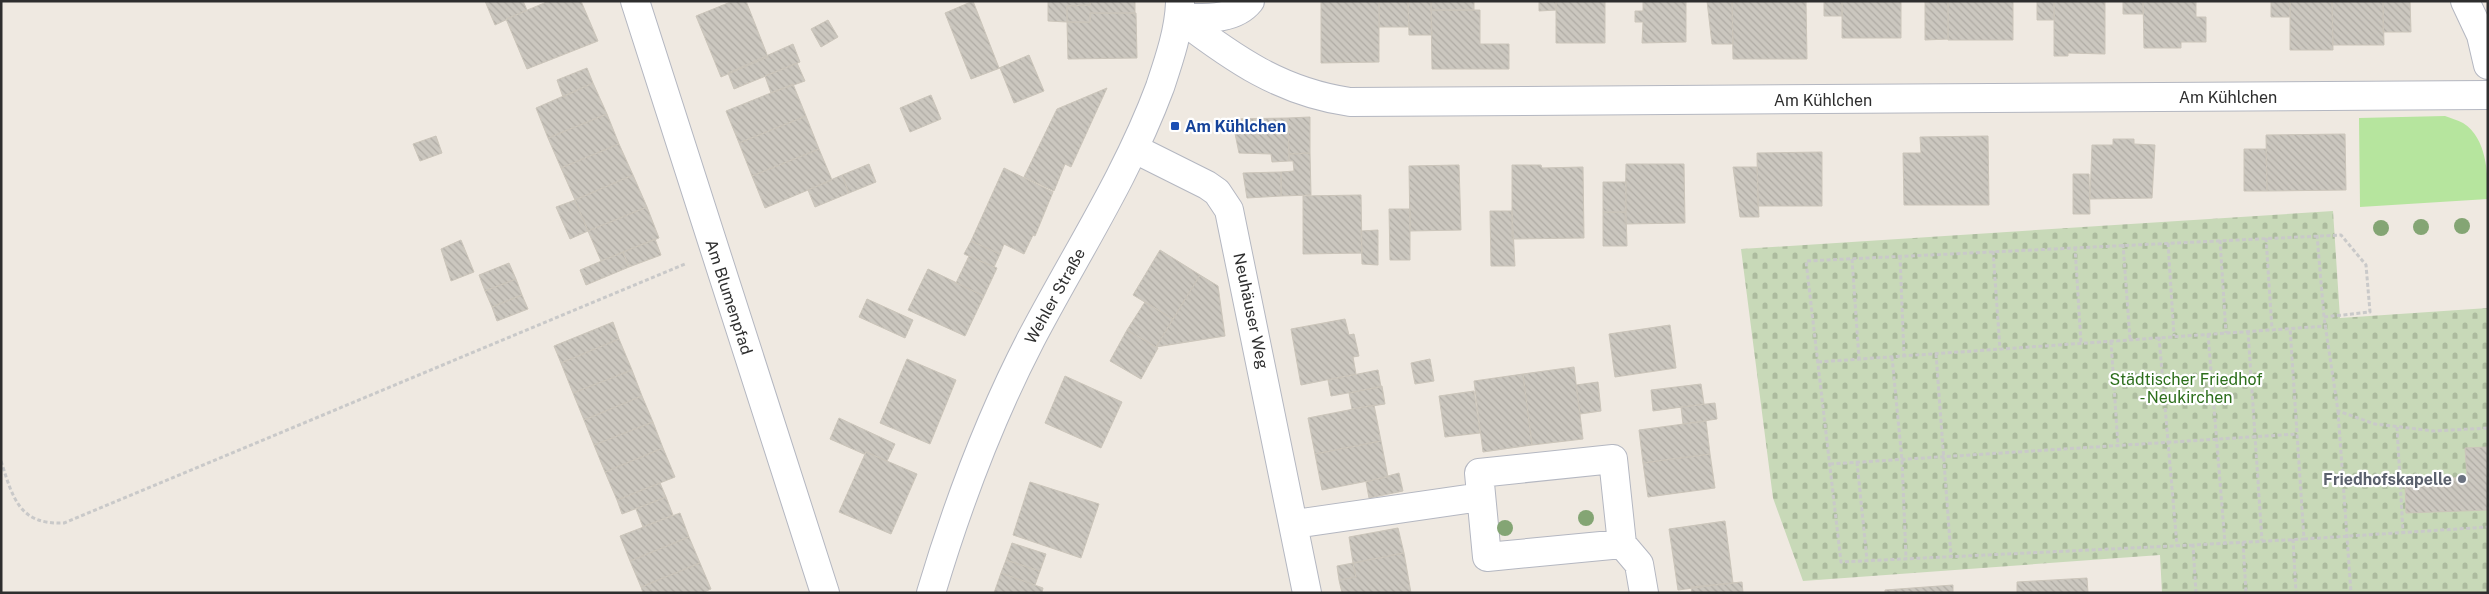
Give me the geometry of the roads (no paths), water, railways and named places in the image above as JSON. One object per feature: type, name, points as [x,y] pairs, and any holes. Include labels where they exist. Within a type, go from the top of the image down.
[{"type":"street","name":"Am Blumenpfad","points":[[635,1],[825,593]]},
{"type":"street","points":[[1180,10],[1223,17],[1245,7],[1250,1]]},
{"type":"street","points":[[2465,1],[2484,34],[2488,65]]},
{"type":"street","name":"Am Kühlchen","points":[[1180,10],[1218,47],[1267,78],[1323,98],[1367,103],[2488,95]]},
{"type":"street","name":"Wehler Straße","points":[[932,593],[971,471],[1009,384],[1034,333],[1135,149],[1164,75],[1180,10]]},
{"type":"street","name":"Neuhäuser Weg","points":[[1135,149],[1207,185],[1217,192],[1229,210],[1308,593]]},
{"type":"street","points":[[1622,544],[1487,557],[1478,472],[1613,459],[1622,544],[1639,564],[1644,593]]},
{"type":"street","points":[[1295,524],[1481,497]]},
{"type":"place","name":"Am Kühlchen","points":[[1175,126]]},
{"type":"place","name":"Friedhofskapelle","points":[[2462,479]]},
{"type":"park label","name":"Städtischer Friedhof - Neukirchen","points":[[2186,388]]}]
